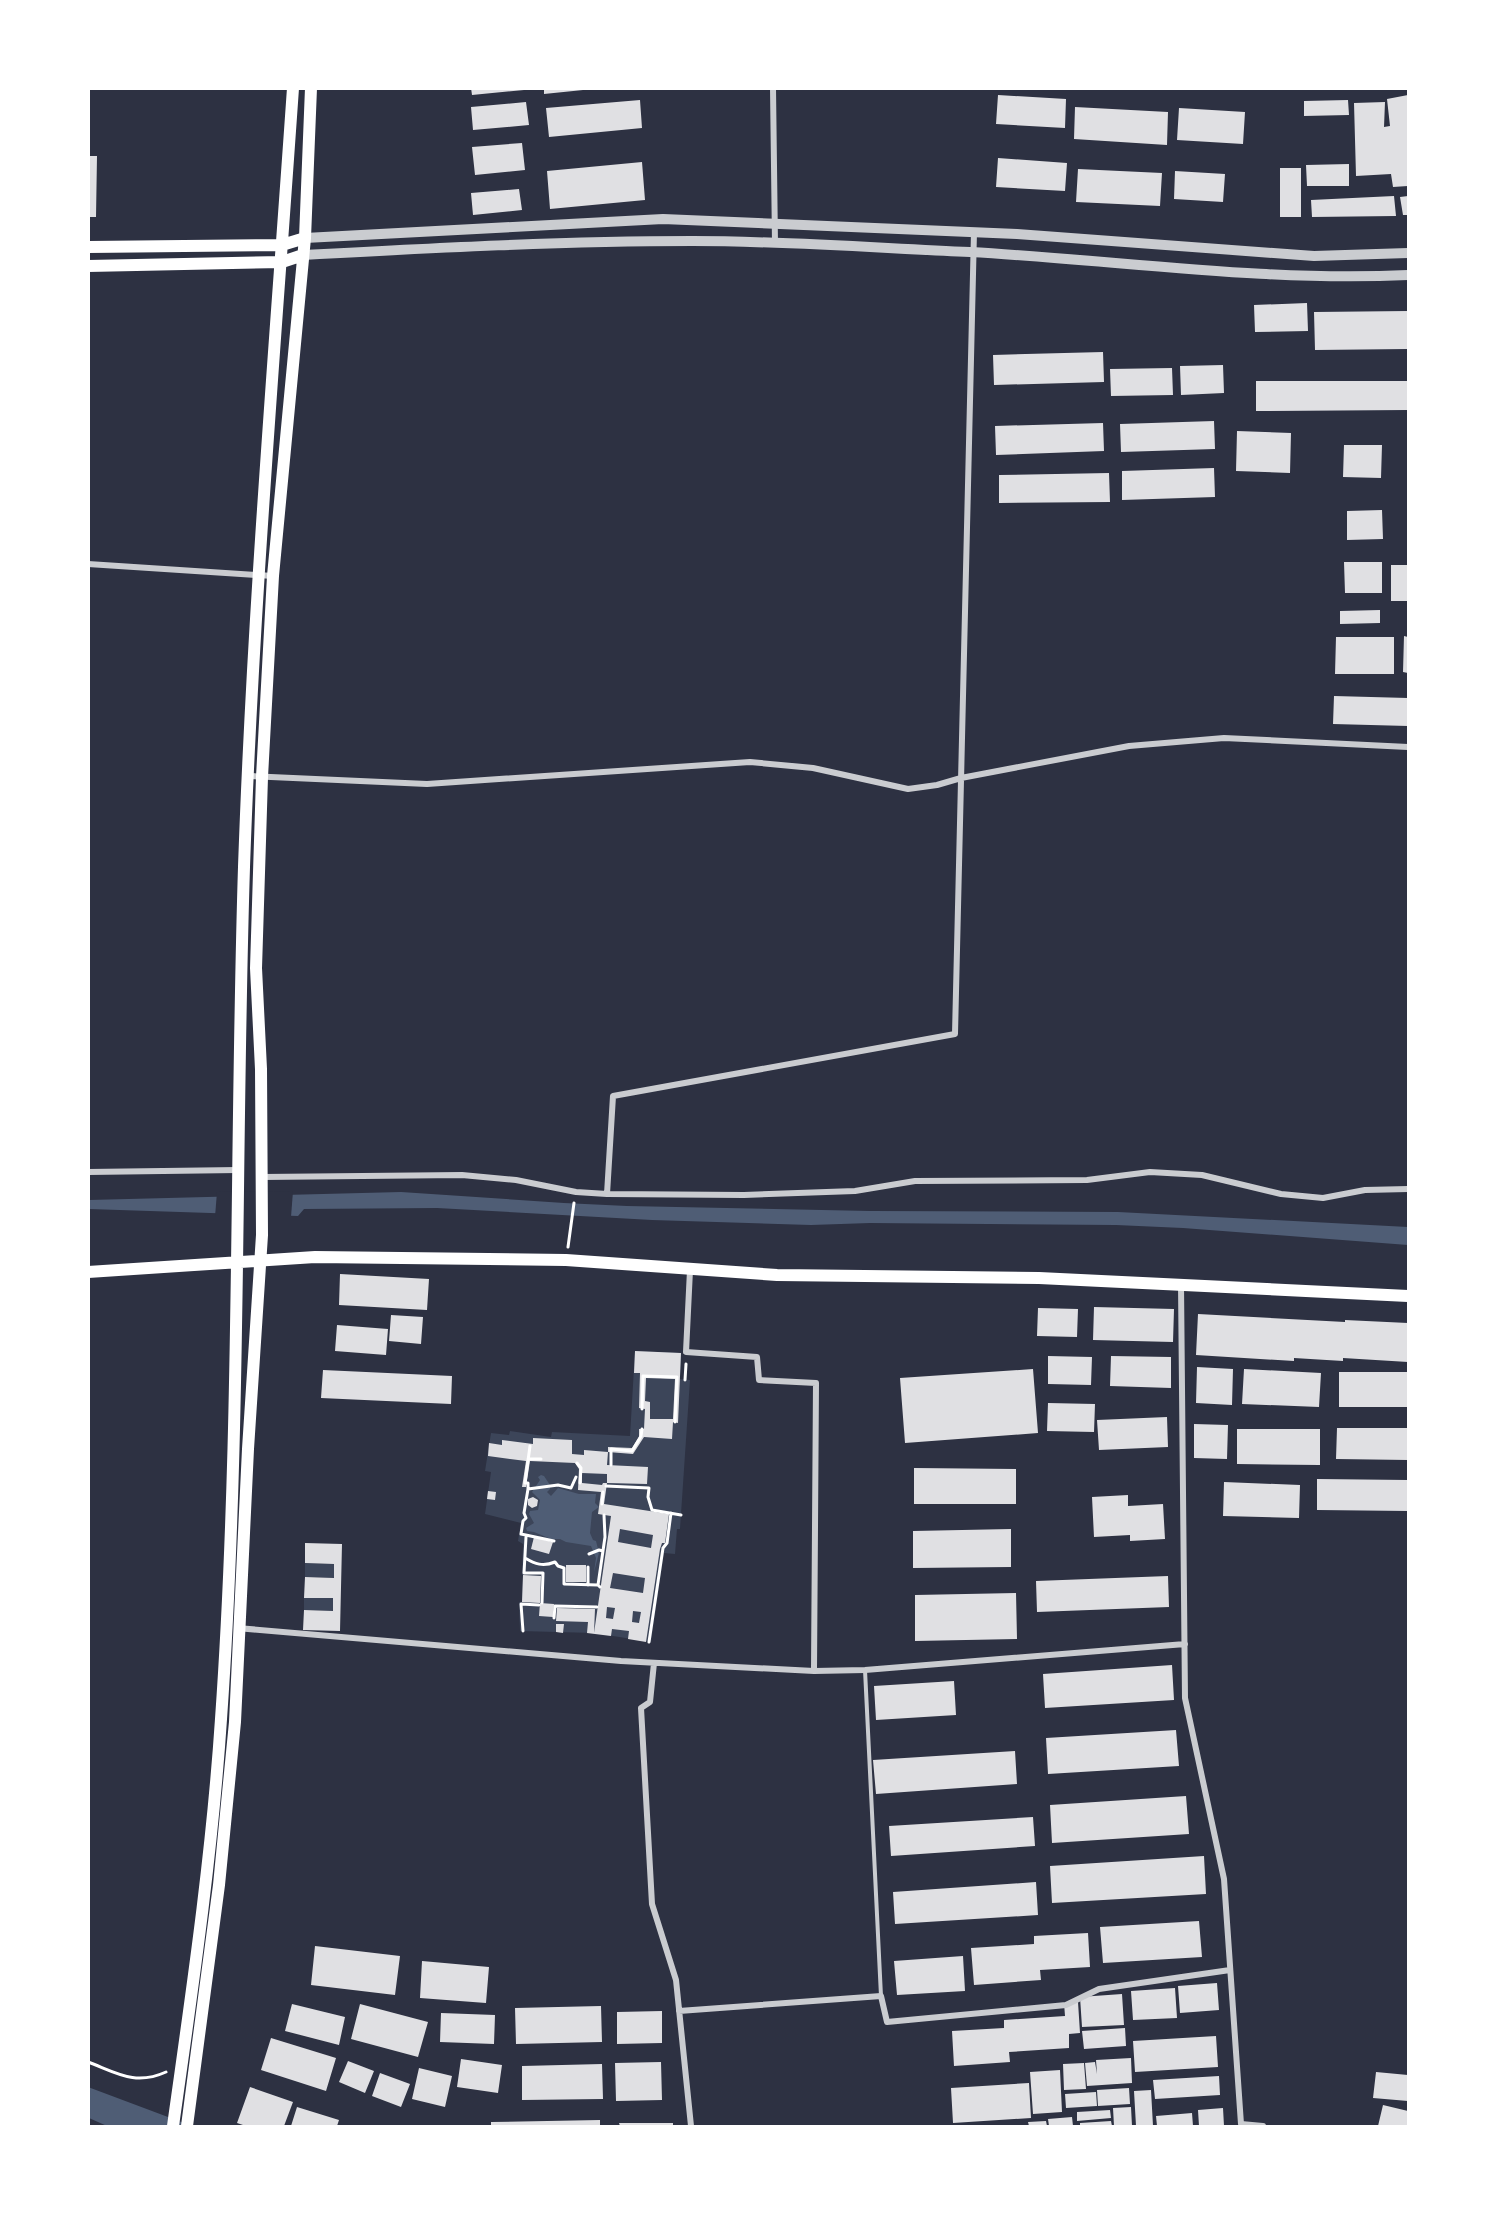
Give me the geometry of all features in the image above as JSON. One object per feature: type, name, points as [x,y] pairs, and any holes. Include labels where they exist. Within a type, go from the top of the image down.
[{"type":"main road","points":[[173,2127],[213,1812],[226,1628],[234,1449],[236,1261],[248,776],[293,88]]},
{"type":"main road","points":[[187,2127],[227,1814],[240,1628],[248,1449],[262,1235],[261,1069],[256,968],[262,777],[273,576],[305,238],[311,88]]},
{"type":"main road","points":[[88,247],[282,245],[305,238]]},
{"type":"main road","points":[[88,266],[282,262],[303,255]]},
{"type":"main road","points":[[88,1272],[315,1257],[566,1260],[690,1270],[852,1277],[1039,1278],[1408,1296]]},
{"type":"street","points":[[773,88],[775,243]]},
{"type":"street","points":[[305,238],[663,219],[974,232],[1314,256],[1408,253]]},
{"type":"street","points":[[607,1194],[613,1096],[955,1034],[974,232]]},
{"type":"street","points":[[303,255],[548,244],[695,241],[974,253],[1295,276],[1350,278],[1408,275]]},
{"type":"street","points":[[88,564],[273,576]]},
{"type":"street","points":[[248,776],[427,784],[750,762],[813,768],[908,789],[938,785],[961,778],[1129,746],[1224,738],[1408,747]]},
{"type":"street","points":[[88,1172],[239,1170]]},
{"type":"street","points":[[262,1177],[462,1175],[516,1180],[576,1192],[744,1195],[855,1191],[915,1181],[1087,1180],[1150,1172],[1202,1175],[1281,1194],[1323,1198],[1365,1190],[1408,1189]]},
{"type":"street","points":[[690,1270],[686,1352],[757,1357],[759,1380],[816,1383],[814,1671]]},
{"type":"street","points":[[1181,1284],[1185,1698],[1224,1879],[1241,2124],[1263,2127]]},
{"type":"street","points":[[226,1628],[654,1663],[814,1671],[865,1670],[1185,1644]]},
{"type":"street","points":[[654,1663],[650,1701],[641,1708],[651,1904],[676,1980],[691,2127]]},
{"type":"street","points":[[679,2011],[881,1996],[887,2022],[1066,2005],[1099,1989],[1230,1970]]},
{"type":"lane","points":[[865,1670],[881,1996]]},
{"type":"path","points":[[568,1245],[575,1198]]},
{"type":"path","points":[[642,1409],[643,1376],[677,1377],[675,1422]]},
{"type":"path","points":[[611,1466],[611,1449],[632,1451],[642,1436],[642,1429]]},
{"type":"path","points":[[530,1446],[525,1483],[528,1483],[524,1513],[526,1518],[523,1521],[521,1534],[554,1541]]},
{"type":"path","points":[[528,1459],[541,1459]]},
{"type":"path","points":[[577,1463],[581,1468],[580,1483]]},
{"type":"path","points":[[528,1489],[558,1485],[571,1488],[576,1477]]},
{"type":"path","points":[[606,1486],[649,1488],[648,1497],[652,1510],[681,1515]]},
{"type":"path","points":[[602,1504],[603,1492]]},
{"type":"path","points":[[649,1642],[663,1548],[667,1543],[671,1513]]},
{"type":"path","points":[[525,1557],[536,1564],[548,1565],[555,1562],[564,1568],[564,1584],[599,1586],[601,1551],[606,1530],[604,1515]]},
{"type":"path","points":[[522,1631],[521,1604],[541,1604],[543,1573],[524,1573],[526,1536]]},
{"type":"path","points":[[591,1554],[601,1551]]},
{"type":"path","points":[[588,1567],[588,1585]]},
{"type":"path","points":[[554,1618],[555,1606],[597,1607]]},
{"type":"path","points":[[88,2062],[129,2078],[150,2079],[168,2071]]},
{"type":"shaded area","points":[[401,1192],[627,1206],[870,1211],[1118,1212],[1408,1227],[1408,1245],[1116,1225],[870,1223],[811,1225],[652,1220],[437,1208],[304,1209],[298,1216],[89,1209],[89,1200]]},
{"type":"shaded area","points":[[635,1351],[681,1353],[680,1379],[690,1380],[680,1529],[677,1529],[675,1554],[664,1553],[651,1642],[594,1633],[520,1631],[519,1602],[522,1602],[523,1544],[518,1541],[521,1523],[485,1514],[491,1472],[485,1471],[491,1433],[509,1435],[510,1431],[551,1437],[552,1432],[630,1436]]},
{"type":"shaded area","points":[[541,1475],[550,1485],[547,1492],[551,1496],[558,1488],[579,1494],[596,1494],[595,1503],[599,1507],[592,1512],[590,1533],[596,1541],[599,1553],[594,1572],[596,1558],[591,1546],[551,1539],[527,1531],[526,1528],[534,1523],[529,1514],[530,1511],[538,1510],[540,1500],[532,1492]]},
{"type":"shaded area","points":[[305,1563],[334,1564],[334,1578],[305,1577]]},
{"type":"shaded area","points":[[304,1598],[333,1598],[333,1611],[304,1610]]},
{"type":"shaded area","points":[[88,2087],[192,2126],[107,2126],[89,2118]]},
{"type":"pier","points":[[293,1191],[291,1217],[215,1217],[217,1192]]},
{"type":"building","points":[[471,88],[524,88],[524,90],[472,95]]},
{"type":"building","points":[[544,88],[583,88],[583,90],[544,94]]},
{"type":"building","points":[[998,95],[1066,99],[1065,128],[996,124]]},
{"type":"building","points":[[1408,95],[1408,186],[1393,187],[1391,174],[1356,176],[1354,103],[1385,102],[1384,127],[1390,126],[1387,99]]},
{"type":"building","points":[[640,100],[642,128],[549,137],[546,108]]},
{"type":"building","points":[[1348,100],[1349,115],[1304,116],[1304,101]]},
{"type":"building","points":[[526,102],[529,125],[473,130],[471,107]]},
{"type":"building","points":[[1075,107],[1168,112],[1167,145],[1074,139]]},
{"type":"building","points":[[1179,108],[1245,112],[1243,144],[1177,140]]},
{"type":"building","points":[[522,143],[525,170],[475,175],[472,147]]},
{"type":"building","points":[[88,156],[97,156],[96,217],[88,217]]},
{"type":"building","points":[[998,158],[1067,163],[1065,191],[996,187]]},
{"type":"building","points":[[642,162],[645,200],[550,209],[547,171]]},
{"type":"building","points":[[1349,164],[1349,186],[1307,186],[1306,165]]},
{"type":"building","points":[[1280,168],[1301,168],[1301,217],[1280,217]]},
{"type":"building","points":[[1078,169],[1162,173],[1160,206],[1076,202]]},
{"type":"building","points":[[1175,171],[1225,174],[1223,202],[1174,199]]},
{"type":"building","points":[[519,189],[522,210],[473,215],[471,193]]},
{"type":"building","points":[[1394,196],[1396,216],[1312,217],[1311,200]]},
{"type":"building","points":[[1408,196],[1408,215],[1403,215],[1400,197]]},
{"type":"building","points":[[1307,303],[1308,331],[1255,332],[1254,305]]},
{"type":"building","points":[[1408,311],[1408,349],[1315,350],[1314,312]]},
{"type":"building","points":[[1103,352],[1104,382],[994,385],[993,355]]},
{"type":"building","points":[[1223,365],[1224,393],[1181,395],[1180,366]]},
{"type":"building","points":[[1172,368],[1173,395],[1111,396],[1110,369]]},
{"type":"building","points":[[1256,381],[1408,381],[1408,410],[1256,411]]},
{"type":"building","points":[[1214,421],[1215,449],[1121,452],[1120,424]]},
{"type":"building","points":[[1103,423],[1104,451],[996,455],[995,426]]},
{"type":"building","points":[[1237,431],[1291,433],[1290,473],[1236,471]]},
{"type":"building","points":[[1344,445],[1382,445],[1381,478],[1343,477]]},
{"type":"building","points":[[1214,468],[1215,497],[1122,500],[1122,471]]},
{"type":"building","points":[[1109,473],[1110,502],[999,503],[999,475]]},
{"type":"building","points":[[1382,510],[1383,539],[1347,540],[1347,511]]},
{"type":"building","points":[[1344,562],[1382,562],[1382,593],[1345,593]]},
{"type":"building","points":[[1391,565],[1408,565],[1408,601],[1391,601]]},
{"type":"building","points":[[1380,610],[1380,623],[1340,624],[1340,611]]},
{"type":"building","points":[[1404,636],[1408,637],[1408,673],[1403,672]]},
{"type":"building","points":[[1336,637],[1394,637],[1394,674],[1335,674]]},
{"type":"building","points":[[1334,696],[1408,698],[1408,726],[1333,724]]},
{"type":"building","points":[[340,1274],[429,1279],[427,1310],[339,1305]]},
{"type":"building","points":[[1094,1307],[1174,1309],[1173,1342],[1093,1340]]},
{"type":"building","points":[[1038,1308],[1078,1309],[1077,1337],[1037,1336]]},
{"type":"building","points":[[1198,1314],[1408,1323],[1408,1362],[1343,1358],[1343,1361],[1294,1358],[1294,1361],[1196,1355]]},
{"type":"building","points":[[391,1315],[423,1317],[421,1344],[389,1341]]},
{"type":"building","points":[[337,1325],[388,1329],[386,1355],[335,1351]]},
{"type":"building","points":[[635,1351],[681,1353],[678,1423],[673,1422],[672,1439],[644,1437],[633,1454],[608,1452],[608,1447],[632,1448],[639,1437],[639,1429],[644,1429],[645,1409],[639,1408],[640,1373],[634,1373]],"holes":[[[646,1378],[675,1379],[673,1419],[650,1419],[650,1402],[645,1401]]]},
{"type":"building","points":[[1048,1356],[1092,1357],[1091,1385],[1048,1384]]},
{"type":"building","points":[[1111,1356],[1171,1357],[1171,1388],[1110,1386]]},
{"type":"building","points":[[1197,1367],[1233,1369],[1232,1405],[1196,1403]]},
{"type":"building","points":[[1033,1369],[1038,1433],[905,1443],[900,1378]]},
{"type":"building","points":[[1244,1369],[1321,1373],[1319,1407],[1242,1404]]},
{"type":"building","points":[[323,1370],[452,1376],[451,1404],[321,1398]]},
{"type":"building","points":[[1339,1372],[1408,1372],[1408,1407],[1339,1407]]},
{"type":"building","points":[[1048,1403],[1095,1404],[1094,1432],[1047,1431]]},
{"type":"building","points":[[1167,1417],[1168,1447],[1099,1450],[1097,1420]]},
{"type":"building","points":[[1194,1424],[1228,1425],[1227,1459],[1194,1458]]},
{"type":"building","points":[[1337,1428],[1408,1428],[1408,1460],[1336,1459]]},
{"type":"building","points":[[1237,1429],[1320,1429],[1320,1465],[1237,1464]]},
{"type":"building","points":[[533,1438],[572,1440],[572,1454],[584,1455],[584,1450],[608,1452],[607,1465],[648,1467],[647,1484],[607,1483],[604,1504],[669,1514],[665,1543],[662,1543],[660,1549],[646,1642],[628,1639],[629,1631],[612,1629],[611,1636],[587,1633],[588,1622],[556,1621],[557,1608],[595,1609],[594,1633],[611,1516],[598,1514],[601,1492],[578,1490],[579,1469],[575,1463],[530,1461],[526,1487],[522,1487],[526,1461],[488,1456],[489,1443],[502,1445],[502,1440],[533,1444]],"holes":[[[582,1473],[607,1474],[607,1483],[602,1485],[582,1483]],[[620,1529],[653,1535],[651,1548],[618,1542]],[[613,1573],[645,1578],[643,1593],[610,1588]],[[607,1607],[615,1608],[613,1619],[606,1618]],[[633,1611],[641,1612],[639,1623],[632,1622]]]},
{"type":"building","points":[[914,1468],[1016,1469],[1016,1504],[914,1504]]},
{"type":"building","points":[[1317,1479],[1408,1480],[1408,1511],[1317,1510]]},
{"type":"building","points":[[1224,1482],[1300,1485],[1299,1518],[1223,1516]]},
{"type":"building","points":[[488,1491],[496,1492],[495,1500],[487,1499]]},
{"type":"building","points":[[1128,1495],[1128,1506],[1163,1504],[1165,1539],[1130,1541],[1130,1535],[1094,1537],[1092,1497]]},
{"type":"building","points":[[533,1497],[538,1500],[537,1506],[532,1508],[528,1505],[528,1499]]},
{"type":"building","points":[[1011,1529],[1011,1567],[913,1568],[913,1531]]},
{"type":"building","points":[[534,1537],[553,1542],[549,1554],[531,1549]]},
{"type":"building","points":[[305,1543],[342,1544],[340,1631],[303,1630],[304,1610],[333,1611],[333,1598],[304,1598],[305,1577],[334,1578],[334,1564],[305,1563]]},
{"type":"building","points":[[566,1565],[586,1565],[586,1582],[566,1582]]},
{"type":"building","points":[[523,1575],[541,1576],[540,1603],[522,1602]]},
{"type":"building","points":[[1168,1576],[1169,1607],[1037,1612],[1036,1581]]},
{"type":"building","points":[[1016,1593],[1017,1639],[915,1641],[915,1595]]},
{"type":"building","points":[[540,1603],[554,1604],[553,1617],[539,1616]]},
{"type":"building","points":[[556,1624],[564,1624],[563,1633],[556,1632]]},
{"type":"building","points":[[1172,1665],[1174,1700],[1045,1708],[1043,1674]]},
{"type":"building","points":[[954,1681],[956,1715],[876,1720],[874,1686]]},
{"type":"building","points":[[1176,1730],[1179,1766],[1048,1774],[1046,1738]]},
{"type":"building","points":[[1015,1751],[1017,1784],[876,1794],[873,1760]]},
{"type":"building","points":[[1186,1796],[1189,1834],[1052,1843],[1050,1805]]},
{"type":"building","points":[[1033,1817],[1035,1846],[891,1856],[889,1826]]},
{"type":"building","points":[[1204,1856],[1206,1894],[1052,1903],[1050,1866]]},
{"type":"building","points":[[1036,1882],[1038,1915],[895,1924],[893,1892]]},
{"type":"building","points":[[1199,1921],[1202,1957],[1103,1963],[1100,1927]]},
{"type":"building","points":[[1088,1933],[1090,1967],[1040,1970],[1041,1980],[974,1985],[971,1948],[1034,1944],[1034,1936]]},
{"type":"building","points":[[315,1946],[400,1956],[395,1995],[311,1985]]},
{"type":"building","points":[[963,1956],[965,1991],[897,1995],[894,1961]]},
{"type":"building","points":[[422,1961],[489,1967],[486,2003],[420,1998]]},
{"type":"building","points":[[1217,1983],[1219,2010],[1180,2013],[1178,1986]]},
{"type":"building","points":[[1175,1988],[1177,2018],[1133,2020],[1131,1991]]},
{"type":"building","points":[[1122,1994],[1124,2025],[1082,2027],[1080,1997]]},
{"type":"building","points":[[1078,2002],[1080,2033],[1069,2034],[1069,2048],[1009,2052],[1010,2062],[954,2066],[952,2031],[1004,2028],[1004,2020],[1065,2016],[1064,2003]]},
{"type":"building","points":[[292,2004],[345,2017],[339,2045],[285,2031]]},
{"type":"building","points":[[360,2004],[428,2022],[418,2057],[351,2039]]},
{"type":"building","points":[[601,2006],[602,2042],[516,2044],[515,2008]]},
{"type":"building","points":[[662,2011],[662,2043],[617,2044],[617,2012]]},
{"type":"building","points":[[441,2013],[495,2015],[494,2044],[440,2042]]},
{"type":"building","points":[[1125,2028],[1126,2046],[1084,2049],[1082,2031]]},
{"type":"building","points":[[1216,2036],[1218,2067],[1135,2072],[1133,2041]]},
{"type":"building","points":[[271,2038],[336,2058],[326,2091],[261,2070]]},
{"type":"building","points":[[1131,2058],[1132,2083],[1087,2086],[1085,2063],[1095,2062],[1097,2074],[1096,2060]]},
{"type":"building","points":[[461,2059],[502,2065],[498,2093],[457,2087]]},
{"type":"building","points":[[348,2061],[374,2071],[365,2093],[339,2082]]},
{"type":"building","points":[[661,2062],[662,2100],[616,2101],[615,2063]]},
{"type":"building","points":[[1084,2063],[1086,2089],[1064,2090],[1063,2064]]},
{"type":"building","points":[[602,2064],[603,2099],[522,2100],[522,2066]]},
{"type":"building","points":[[419,2068],[452,2076],[445,2107],[412,2099]]},
{"type":"building","points":[[1060,2070],[1062,2112],[1033,2114],[1030,2072]]},
{"type":"building","points":[[1376,2072],[1408,2075],[1408,2101],[1373,2098]]},
{"type":"building","points":[[380,2073],[410,2084],[401,2107],[372,2096]]},
{"type":"building","points":[[1219,2076],[1220,2095],[1155,2099],[1153,2080]]},
{"type":"building","points":[[1029,2083],[1031,2118],[953,2123],[951,2088]]},
{"type":"building","points":[[250,2087],[293,2102],[284,2126],[246,2126],[237,2123]]},
{"type":"building","points":[[1129,2088],[1130,2104],[1098,2106],[1097,2090]]},
{"type":"building","points":[[1151,2090],[1153,2126],[1136,2126],[1134,2091]]},
{"type":"building","points":[[1096,2092],[1097,2106],[1066,2108],[1065,2094]]},
{"type":"building","points":[[1383,2105],[1408,2111],[1408,2126],[1378,2126]]},
{"type":"building","points":[[297,2107],[339,2120],[337,2126],[291,2126]]},
{"type":"building","points":[[1131,2107],[1132,2126],[1114,2126],[1113,2108]]},
{"type":"building","points":[[1223,2108],[1224,2126],[1199,2126],[1198,2110]]},
{"type":"building","points":[[1110,2110],[1111,2118],[1077,2121],[1077,2112]]},
{"type":"building","points":[[1192,2113],[1193,2126],[1157,2126],[1156,2116]]},
{"type":"building","points":[[1072,2117],[1073,2126],[1049,2126],[1048,2119]]},
{"type":"building","points":[[600,2120],[600,2126],[491,2126],[491,2122]]},
{"type":"building","points":[[1046,2121],[1047,2126],[1029,2126],[1028,2122]]},
{"type":"building","points":[[1111,2121],[1112,2126],[1080,2126],[1080,2123]]},
{"type":"building","points":[[619,2123],[673,2123],[673,2126],[620,2126]]}]
